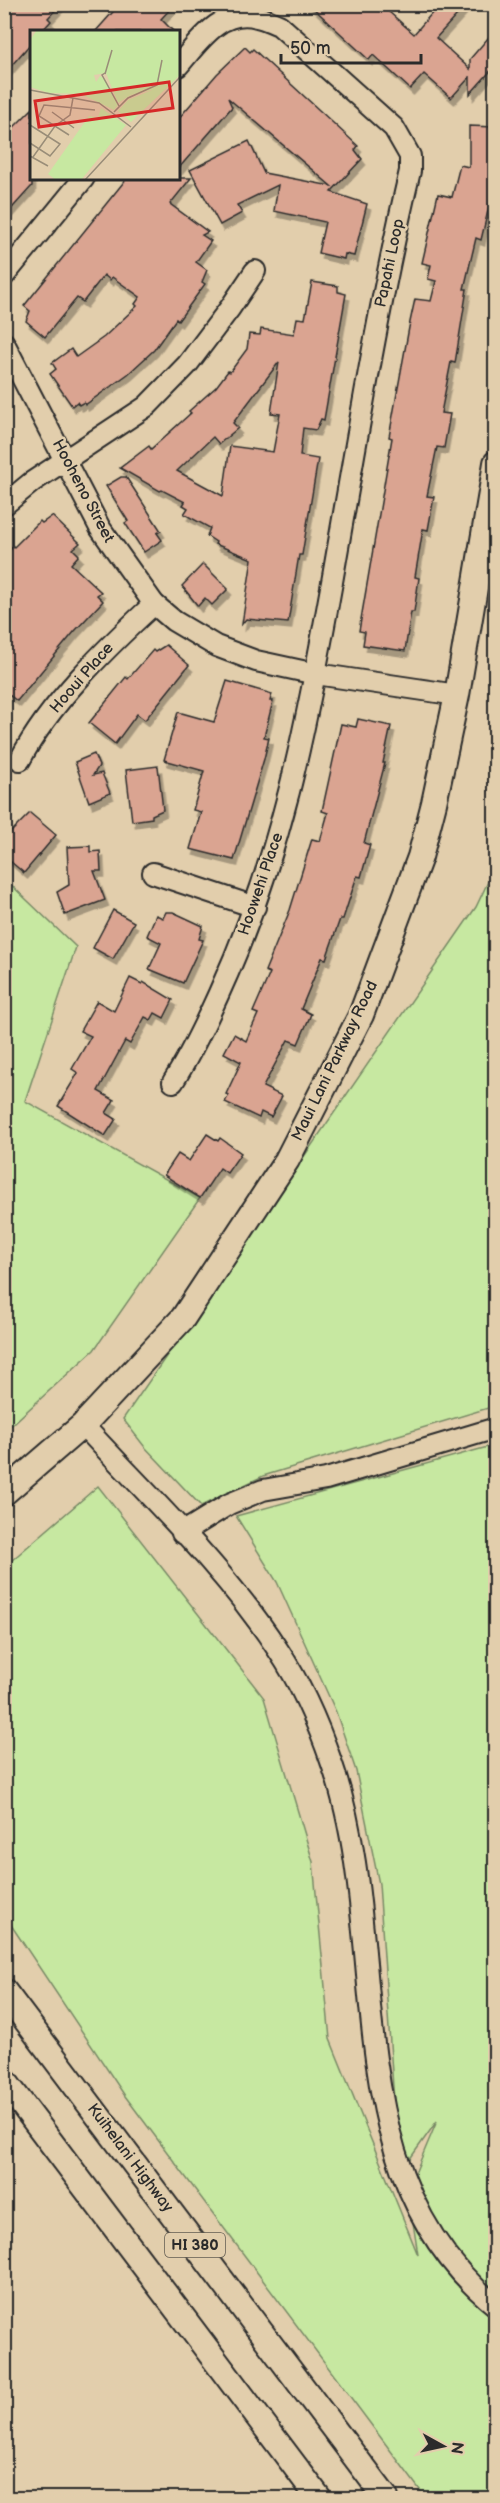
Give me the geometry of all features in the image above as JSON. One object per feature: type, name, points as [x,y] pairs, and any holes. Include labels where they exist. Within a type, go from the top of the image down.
[{"type":"main road","name":"Maui Lani Parkway Road","points":[[4,1493],[83,1425],[183,1318],[287,1160],[361,1015],[420,857],[434,803],[457,695],[495,463]]},
{"type":"main road","name":"Kuihelani Highway","points":[[4,1991],[386,2499]]},
{"type":"main road","name":"HI 380","points":[[4,2080],[320,2499]]},
{"type":"street","name":"Papahi Loop","points":[[180,64],[213,26],[231,17],[255,16],[279,25],[394,128],[410,156],[410,171],[387,268],[316,674]]},
{"type":"street","points":[[4,276],[82,180]]},
{"type":"street","points":[[4,505],[65,459],[147,406],[187,365],[255,271]]},
{"type":"street","name":"Hooheno Street","points":[[4,343],[100,528],[154,604],[174,621],[216,646],[256,661],[316,674],[457,695]]},
{"type":"street","name":"Hooui Place","points":[[20,760],[29,744],[62,700],[113,642],[154,604]]},
{"type":"street","name":"Hoowehi Place","points":[[173,1082],[210,1012],[238,952],[255,907],[287,807],[316,674]]},
{"type":"street","points":[[153,873],[255,907]]},
{"type":"street","points":[[83,1425],[245,1603],[280,1652],[310,1711],[332,1764],[348,1822],[357,1871],[378,2080],[387,2125],[399,2166],[415,2205],[436,2240],[463,2278],[495,2306]]},
{"type":"street","points":[[182,1533],[229,1504],[263,1490],[326,1479],[495,1428]]},
{"type":"green space","points":[[495,867],[495,1406],[263,1476],[201,1506],[144,1446],[123,1419],[476,907]]},
{"type":"green space","points":[[5,879],[76,947],[25,1101],[200,1198],[94,1350],[5,1431]]},
{"type":"green space","points":[[495,1445],[495,2498],[426,2498],[125,2096],[5,1916],[4,1567],[98,1486],[264,1698],[313,1862],[330,2039],[418,2255],[408,2190],[437,2121],[399,2174],[379,1884],[356,1771],[336,1712],[277,1582],[236,1516]]},
{"type":"building","points":[[4,4],[61,4],[48,18],[51,21],[43,30],[30,30],[30,44],[4,74]]},
{"type":"building","points":[[120,4],[175,4],[161,19],[172,30],[97,30]]},
{"type":"building","points":[[309,4],[380,4],[414,34],[440,4],[467,4],[436,38],[470,69],[470,59],[495,30],[495,66],[470,94],[470,77],[451,98],[424,74],[410,89],[373,55],[369,60]]},
{"type":"building","points":[[245,47],[250,52],[253,49],[358,146],[355,150],[362,159],[331,192],[367,204],[354,256],[345,254],[344,259],[318,253],[325,222],[274,211],[278,185],[237,205],[242,213],[220,225],[190,170],[249,141],[264,173],[331,186],[228,98],[232,107],[180,167],[180,117],[217,74]]},
{"type":"building","points":[[30,111],[30,180],[32,180],[32,186],[4,217],[4,137]]},
{"type":"building","points":[[469,126],[495,127],[495,195],[492,194],[481,240],[476,238],[464,289],[467,289],[455,363],[451,362],[441,413],[450,414],[444,448],[437,447],[427,496],[434,497],[428,530],[423,529],[415,577],[419,578],[414,612],[411,612],[405,651],[363,645],[365,632],[359,631],[392,438],[389,437],[410,322],[415,299],[431,301],[436,281],[428,279],[431,265],[422,263],[438,194],[452,197],[460,165],[469,167]]},
{"type":"building","points":[[191,178],[170,204],[208,232],[202,235],[211,241],[196,262],[207,270],[202,282],[205,284],[154,350],[128,374],[85,405],[84,402],[79,405],[77,402],[72,406],[50,374],[56,369],[52,363],[71,349],[76,357],[104,337],[137,306],[135,304],[140,297],[112,277],[110,280],[104,275],[83,302],[77,298],[45,337],[26,321],[30,311],[24,306],[125,180]]},
{"type":"building","points":[[312,282],[338,286],[338,292],[346,294],[324,420],[321,419],[316,430],[303,428],[300,456],[318,459],[288,623],[246,619],[242,624],[252,559],[215,544],[216,542],[207,536],[210,528],[184,514],[188,508],[183,505],[185,502],[160,491],[120,468],[149,446],[151,449],[191,413],[189,411],[216,387],[247,349],[249,334],[260,335],[261,329],[294,334],[297,318],[305,319]],"holes":[[[279,362],[271,413],[280,414],[273,452],[230,446],[223,496],[177,471],[213,437],[219,444],[238,428],[233,423]]]},
{"type":"building","points":[[121,477],[126,477],[161,531],[157,533],[162,540],[144,552],[125,523],[128,521],[106,486]]},
{"type":"building","points":[[52,516],[80,543],[73,549],[79,555],[71,564],[101,592],[97,595],[103,601],[17,701],[4,691],[5,557],[13,546],[40,521],[42,523]]},
{"type":"building","points":[[203,564],[228,589],[212,605],[205,598],[198,606],[182,586]]},
{"type":"building","points":[[166,645],[189,665],[145,720],[137,714],[115,744],[89,723],[126,677],[128,679],[153,650],[155,652]]},
{"type":"building","points":[[227,681],[272,694],[270,701],[273,701],[264,737],[269,738],[264,759],[234,860],[190,849],[201,812],[193,810],[204,771],[164,760],[178,712],[214,722]]},
{"type":"building","points":[[358,719],[391,726],[383,763],[385,763],[364,843],[370,845],[361,877],[357,876],[343,919],[340,919],[326,959],[322,958],[301,1009],[311,1014],[298,1044],[288,1040],[263,1087],[282,1096],[271,1117],[261,1112],[259,1118],[225,1102],[229,1095],[226,1094],[241,1062],[224,1053],[234,1034],[246,1041],[258,1014],[253,1012],[270,973],[265,971],[290,910],[312,839],[320,841],[328,813],[322,811],[341,724],[356,727]]},
{"type":"building","points":[[94,754],[99,766],[93,775],[102,773],[110,793],[89,802],[75,762]]},
{"type":"building","points":[[158,766],[163,810],[152,815],[152,818],[132,821],[126,770]]},
{"type":"building","points":[[30,813],[56,835],[24,873],[4,856],[4,839]]},
{"type":"building","points":[[90,846],[90,852],[100,851],[101,871],[94,871],[105,900],[65,915],[57,892],[69,885],[67,847]]},
{"type":"building","points":[[113,910],[134,922],[113,959],[93,948]]},
{"type":"building","points":[[166,912],[173,912],[203,926],[199,939],[203,940],[183,983],[149,969],[161,943],[147,936],[156,915],[163,918]]},
{"type":"building","points":[[130,978],[142,984],[143,982],[173,1000],[164,1018],[155,1013],[151,1020],[145,1017],[130,1044],[125,1041],[98,1091],[114,1100],[106,1113],[116,1119],[105,1136],[58,1106],[78,1073],[72,1069],[91,1036],[80,1031],[97,1001],[114,1011]]},
{"type":"building","points":[[207,1134],[218,1141],[220,1138],[241,1153],[227,1173],[220,1168],[200,1198],[164,1175],[178,1154],[189,1161]]}]
